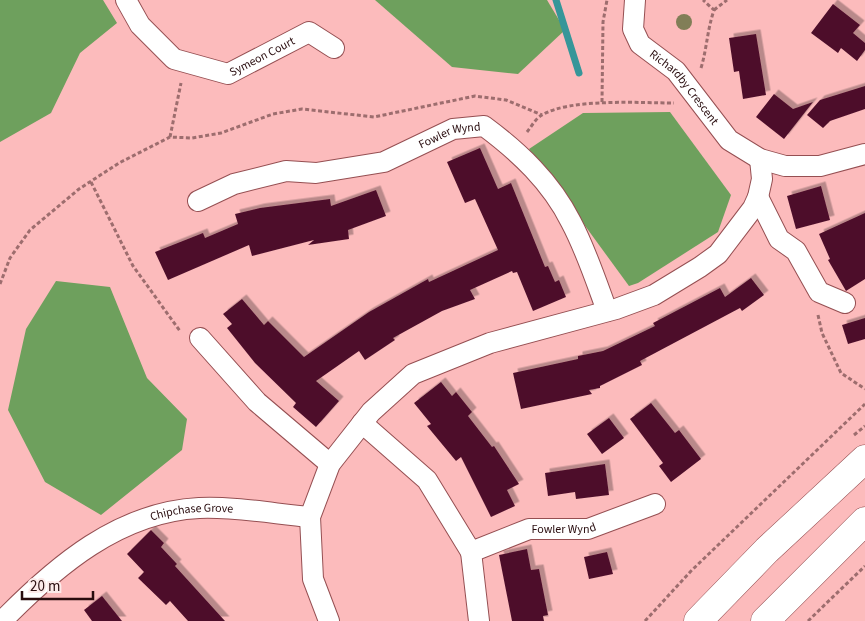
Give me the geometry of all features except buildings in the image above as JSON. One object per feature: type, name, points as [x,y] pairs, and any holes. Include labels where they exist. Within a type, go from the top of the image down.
[{"type":"highway","points":[[698,621],[767,550],[865,459]]},
{"type":"highway","points":[[765,621],[865,521]]},
{"type":"street","name":"Symeon Court","points":[[126,0],[140,25],[174,59],[228,74],[309,32],[334,48]]},
{"type":"street","name":"Richardby Crescent","points":[[634,0],[633,28],[640,44],[676,72],[702,108],[729,140],[760,159],[785,166],[820,166],[865,154]]},
{"type":"street","name":"Fowler Wynd","points":[[198,201],[234,184],[286,171],[316,173],[384,162],[453,129],[484,126],[513,147],[541,176],[571,220],[607,311]]},
{"type":"street","points":[[329,621],[313,579],[310,517],[330,464],[371,412],[414,374],[490,342],[607,311],[654,295],[718,254],[746,218],[758,197],[762,179],[760,159]]},
{"type":"street","points":[[758,197],[779,239],[796,251],[818,292],[846,303]]},
{"type":"street","points":[[200,338],[257,402],[330,464]]},
{"type":"street","points":[[362,423],[427,480],[470,552],[479,621]]},
{"type":"street","name":"Fowler Wynd","points":[[470,552],[529,529],[588,529],[655,504]]},
{"type":"street","name":"Chipchase Grove","points":[[2,621],[62,564],[123,525],[164,511],[201,508],[310,517]]},
{"type":"path","points":[[602,102],[603,22],[607,0]]},
{"type":"path","points":[[703,0],[714,10]]},
{"type":"path","points":[[702,108],[698,76],[704,56],[707,31],[714,10],[727,0]]},
{"type":"path","points":[[170,137],[185,63]]},
{"type":"path","points":[[0,284],[10,258],[30,230],[79,189],[119,163],[170,137],[192,138],[221,133],[273,114],[302,109],[374,117],[474,96],[506,100],[542,115],[562,109],[602,102],[674,104],[689,90]]},
{"type":"path","points":[[822,333],[842,373],[865,389]]},
{"type":"path","points":[[645,621],[691,571],[865,404]]},
{"type":"path","points":[[808,621],[865,566]]},
{"type":"green space","points":[[0,0],[103,0],[117,23],[80,53],[51,113],[0,142]]},
{"type":"green space","points":[[375,0],[547,0],[565,30],[518,74],[452,67]]},
{"type":"green space","points":[[670,112],[731,195],[718,232],[638,283],[629,286],[529,149],[583,113]]},
{"type":"green space","points":[[56,281],[110,287],[147,378],[187,419],[182,450],[101,515],[45,482],[8,410],[26,329]]},
{"type":"waterway","points":[[556,0],[579,73]]}]
